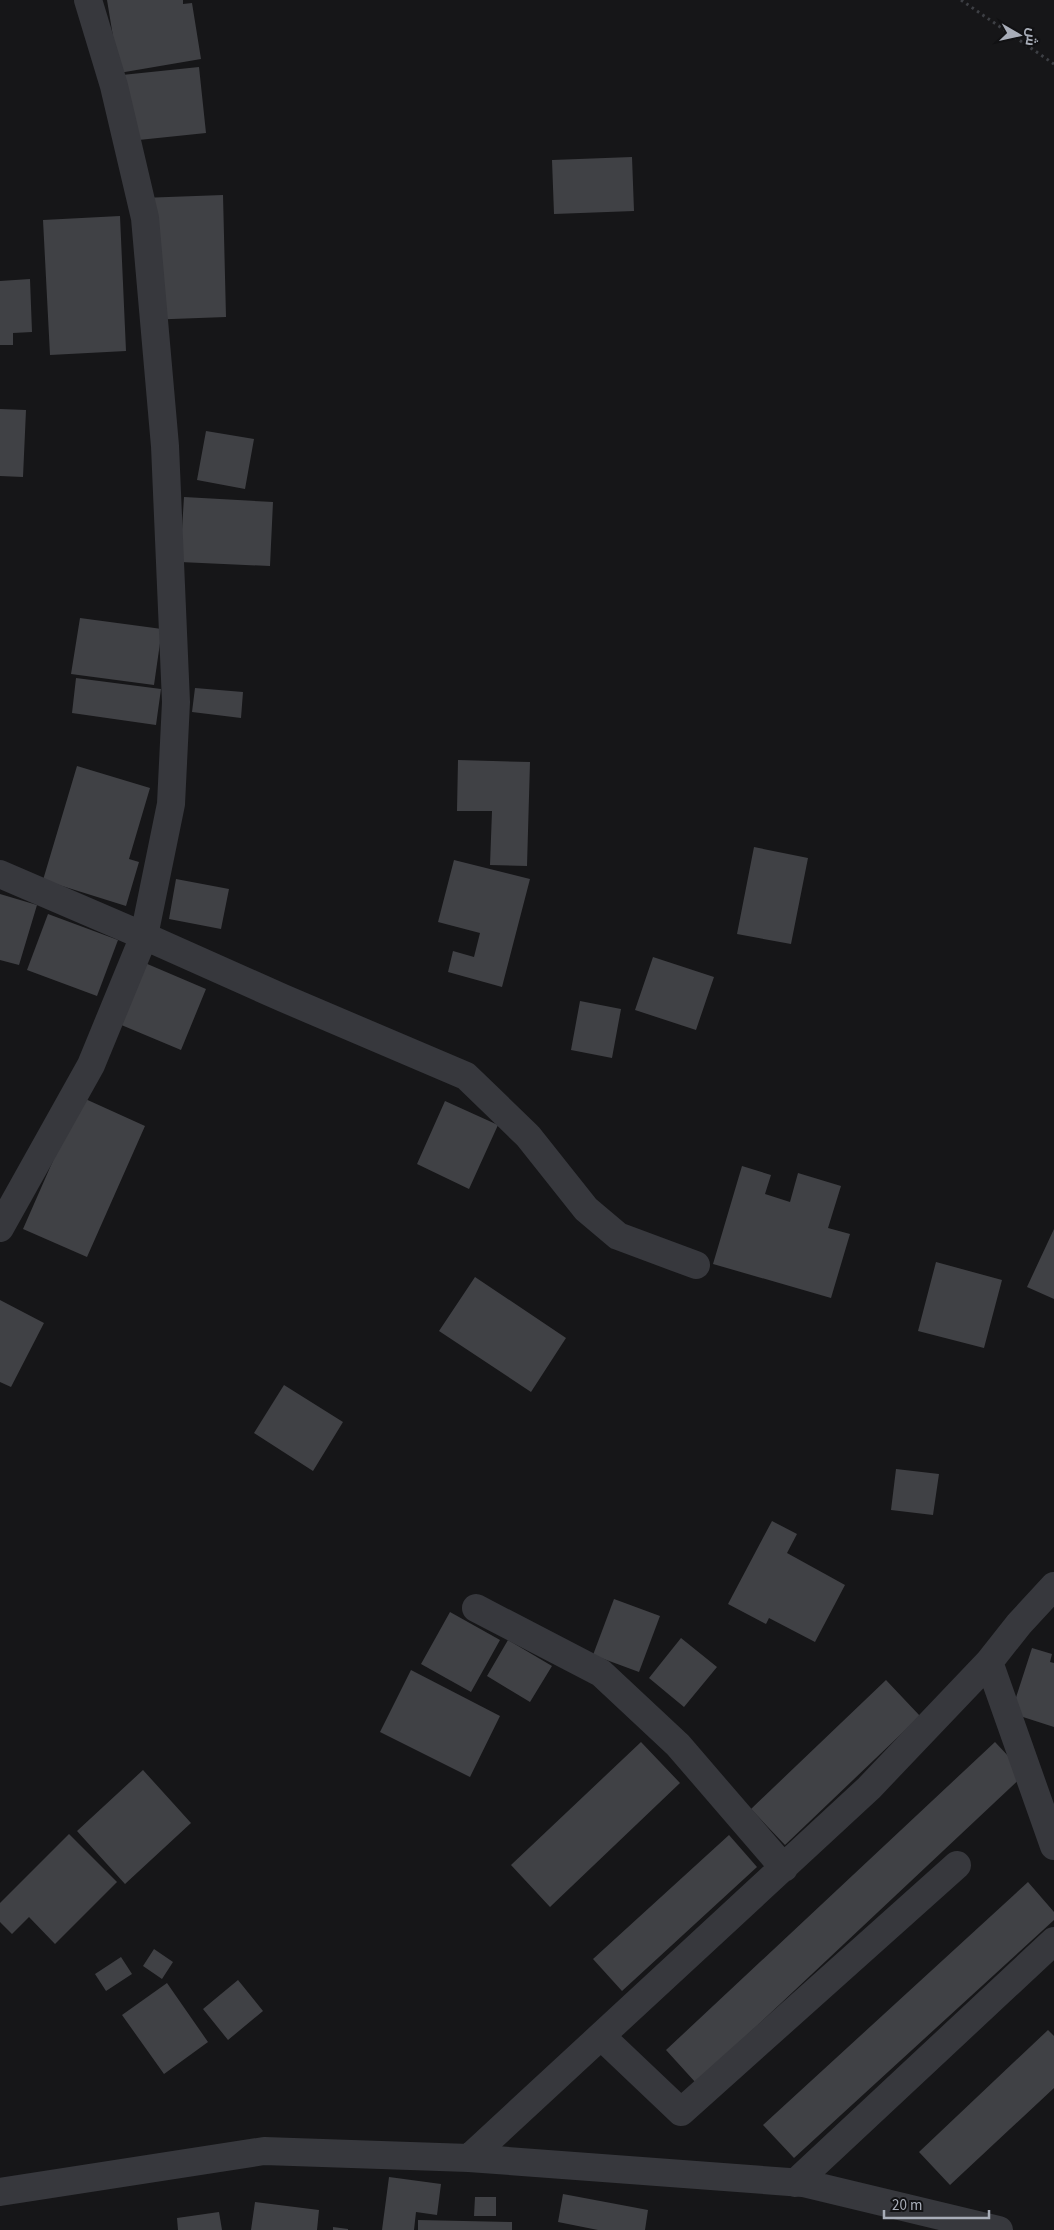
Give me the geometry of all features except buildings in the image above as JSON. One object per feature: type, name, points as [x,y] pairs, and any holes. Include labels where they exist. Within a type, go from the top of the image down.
[{"type":"street","points":[[0,1228],[91,1065],[144,936],[171,804],[176,702],[165,446],[145,218],[114,86],[88,0]]},
{"type":"street","points":[[0,874],[466,1076],[528,1136],[586,1208],[618,1236],[696,1265]]},
{"type":"street","points":[[469,2158],[870,1788],[989,1662],[1019,1624],[1054,1586]]},
{"type":"street","points":[[476,1608],[601,1673],[678,1745],[784,1868]]},
{"type":"street","points":[[989,1662],[1054,1846]]},
{"type":"street","points":[[601,2036],[681,2112],[957,1865]]},
{"type":"street","points":[[795,2183],[1054,1941]]},
{"type":"street","points":[[0,2192],[264,2151],[469,2158],[795,2183],[999,2230]]},
{"type":"path","points":[[962,0],[1054,64]]}]
